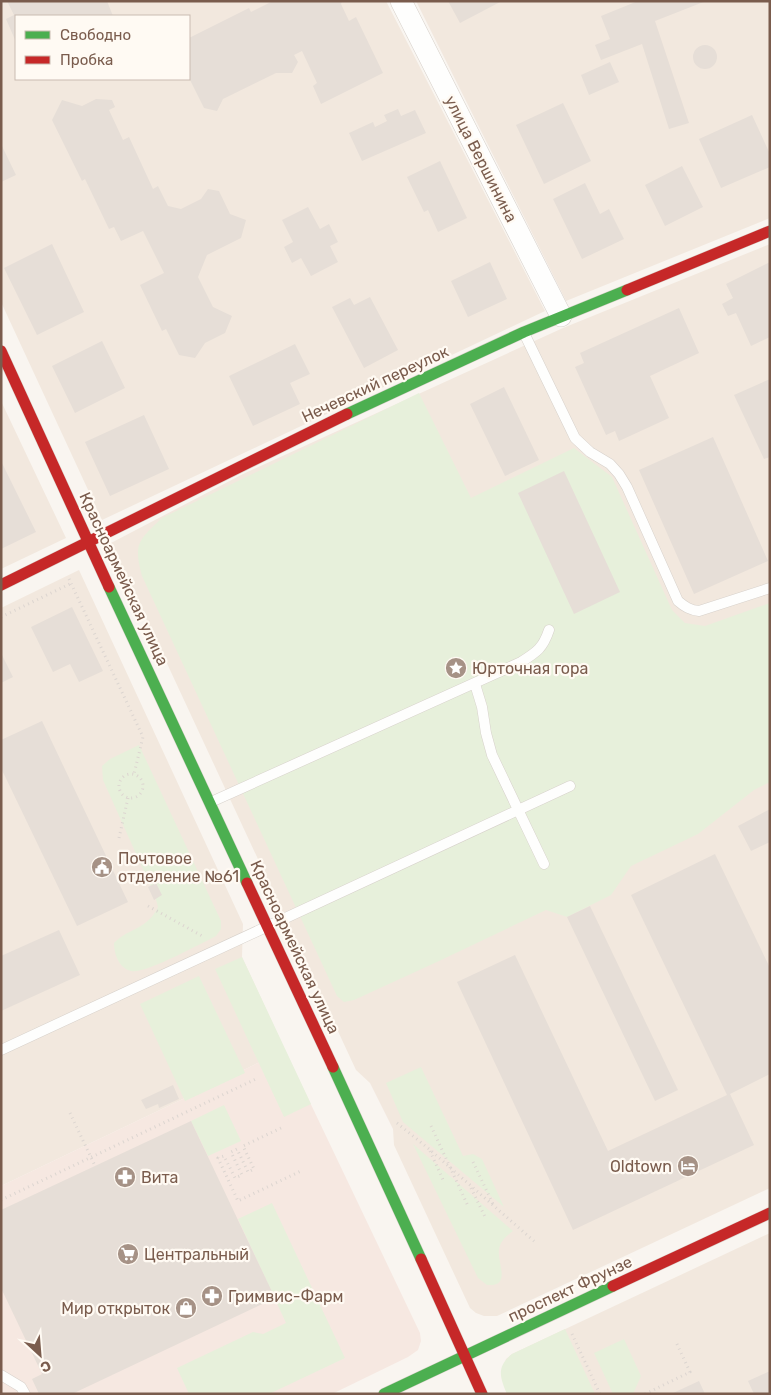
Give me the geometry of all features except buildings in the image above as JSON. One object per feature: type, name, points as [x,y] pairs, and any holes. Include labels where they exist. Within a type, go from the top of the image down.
[{"type":"main road","name":"Нечевский переулок","points":[[1,584],[350,413],[524,332],[770,231]]},
{"type":"main road","name":"Красноармейская улица","points":[[1,350],[354,1112],[482,1394]]},
{"type":"main road","name":"проспект Фрунзе","points":[[384,1394],[770,1213]]},
{"type":"street","name":"улица Вершинина","points":[[400,1],[561,316]]},
{"type":"lane","points":[[524,332],[575,438],[590,452],[610,464],[627,486],[678,601],[691,610],[699,611],[770,588]]},
{"type":"lane","points":[[210,802],[522,662],[538,652],[550,630]]},
{"type":"lane","points":[[474,684],[482,707],[492,755],[544,864]]},
{"type":"lane","points":[[1,1050],[268,928],[570,786]]},
{"type":"lane","points":[[1,1375],[21,1387],[24,1394]]},
{"type":"path","points":[[68,576],[143,737],[134,774]]},
{"type":"path","points":[[1,617],[72,583]]},
{"type":"path","points":[[134,774],[142,778],[144,786],[138,797],[128,798],[120,792],[119,784],[123,777],[134,774]]},
{"type":"path","points":[[118,838],[128,798]]},
{"type":"path","points":[[148,906],[224,948]]},
{"type":"path","points":[[1,1200],[258,1078]]},
{"type":"path","points":[[70,1113],[95,1166]]},
{"type":"path","points":[[397,1123],[536,1242]]},
{"type":"path","points":[[431,1126],[468,1206]]},
{"type":"path","points":[[281,1128],[243,1146],[254,1169],[248,1172],[237,1149],[231,1152],[242,1175],[235,1178],[224,1156],[218,1158],[238,1200],[301,1171]]},
{"type":"path","points":[[430,1150],[444,1182]]},
{"type":"path","points":[[473,1162],[495,1206]]},
{"type":"path","points":[[470,1185],[486,1219]]},
{"type":"path","points":[[561,1311],[600,1394]]},
{"type":"path","points":[[645,1394],[690,1372],[676,1342]]},
{"type":"shaded area","points":[[1,1],[386,1],[545,311],[102,520],[1,302]]},
{"type":"shaded area","points":[[416,1],[770,1],[770,218],[566,301]]},
{"type":"shaded area","points":[[770,244],[770,1188],[497,1316],[484,1316],[470,1308],[394,1145],[393,1129],[370,1083],[356,1070],[111,543],[243,474],[563,328]]},
{"type":"shaded area","points":[[1,401],[66,538],[1,569]]},
{"type":"shaded area","points":[[79,570],[243,924],[242,957],[285,1050],[1,1186],[1,608]]},
{"type":"shaded area","points":[[285,1050],[420,1333],[421,1341],[418,1350],[408,1357],[332,1394],[1,1394],[1,1186]]},
{"type":"shaded area","points":[[770,1233],[770,1394],[507,1394],[501,1374],[506,1359],[512,1354]]},
{"type":"green space","points":[[419,393],[471,498],[574,448],[612,477],[672,610],[685,623],[705,626],[770,603],[770,782],[754,790],[698,834],[631,866],[611,895],[567,917],[546,910],[354,1000],[344,1002],[337,996],[142,576],[138,549],[143,537],[162,518]]},
{"type":"green space","points":[[139,745],[221,921],[221,929],[216,936],[173,958],[138,971],[131,971],[120,964],[115,952],[114,943],[149,920],[158,907],[155,896],[103,780],[102,766],[110,759]]},
{"type":"green space","points":[[242,957],[311,1104],[284,1117],[215,969]]},
{"type":"green space","points":[[199,976],[245,1073],[185,1101],[140,1004]]},
{"type":"green space","points":[[421,1067],[463,1156],[473,1154],[482,1159],[504,1207],[403,1122],[386,1083]]},
{"type":"green space","points":[[224,1105],[241,1141],[208,1156],[191,1121]]},
{"type":"green space","points":[[413,1144],[513,1231],[504,1239],[500,1247],[499,1255],[502,1273],[499,1282],[495,1285],[487,1285],[478,1278]]},
{"type":"green space","points":[[272,1203],[345,1358],[269,1394],[189,1394],[177,1368],[253,1332],[263,1334],[286,1323],[238,1219]]},
{"type":"green space","points":[[565,1329],[595,1394],[507,1394],[501,1377],[503,1363],[512,1354]]},
{"type":"green space","points":[[624,1339],[641,1376],[633,1394],[613,1394],[594,1353]]},
{"type":"traffic: fast","points":[[347,414],[524,332],[627,290]]},
{"type":"traffic: fast","points":[[109,587],[247,883]]},
{"type":"traffic: fast","points":[[333,1067],[421,1259]]},
{"type":"traffic: fast","points":[[384,1394],[613,1286]]},
{"type":"traffic: jam","points":[[627,290],[770,231]]},
{"type":"traffic: jam","points":[[1,351],[109,587]]},
{"type":"traffic: jam","points":[[1,585],[347,414]]},
{"type":"traffic: jam","points":[[247,883],[333,1067]]},
{"type":"traffic: jam","points":[[613,1286],[770,1213]]},
{"type":"traffic: jam","points":[[421,1259],[482,1394]]},
{"type":"place","name":"Юрточная гора","points":[[456,668]]},
{"type":"place","name":"Почтовое отделение №61","points":[[102,867]]},
{"type":"place","name":"Oldtown","points":[[688,1166]]},
{"type":"place","name":"Вита","points":[[125,1177]]},
{"type":"place","name":"Центральный","points":[[128,1254]]},
{"type":"place","name":"Гримвис-Фарм","points":[[212,1296]]},
{"type":"place","name":"Мир открыток","points":[[186,1308]]}]
